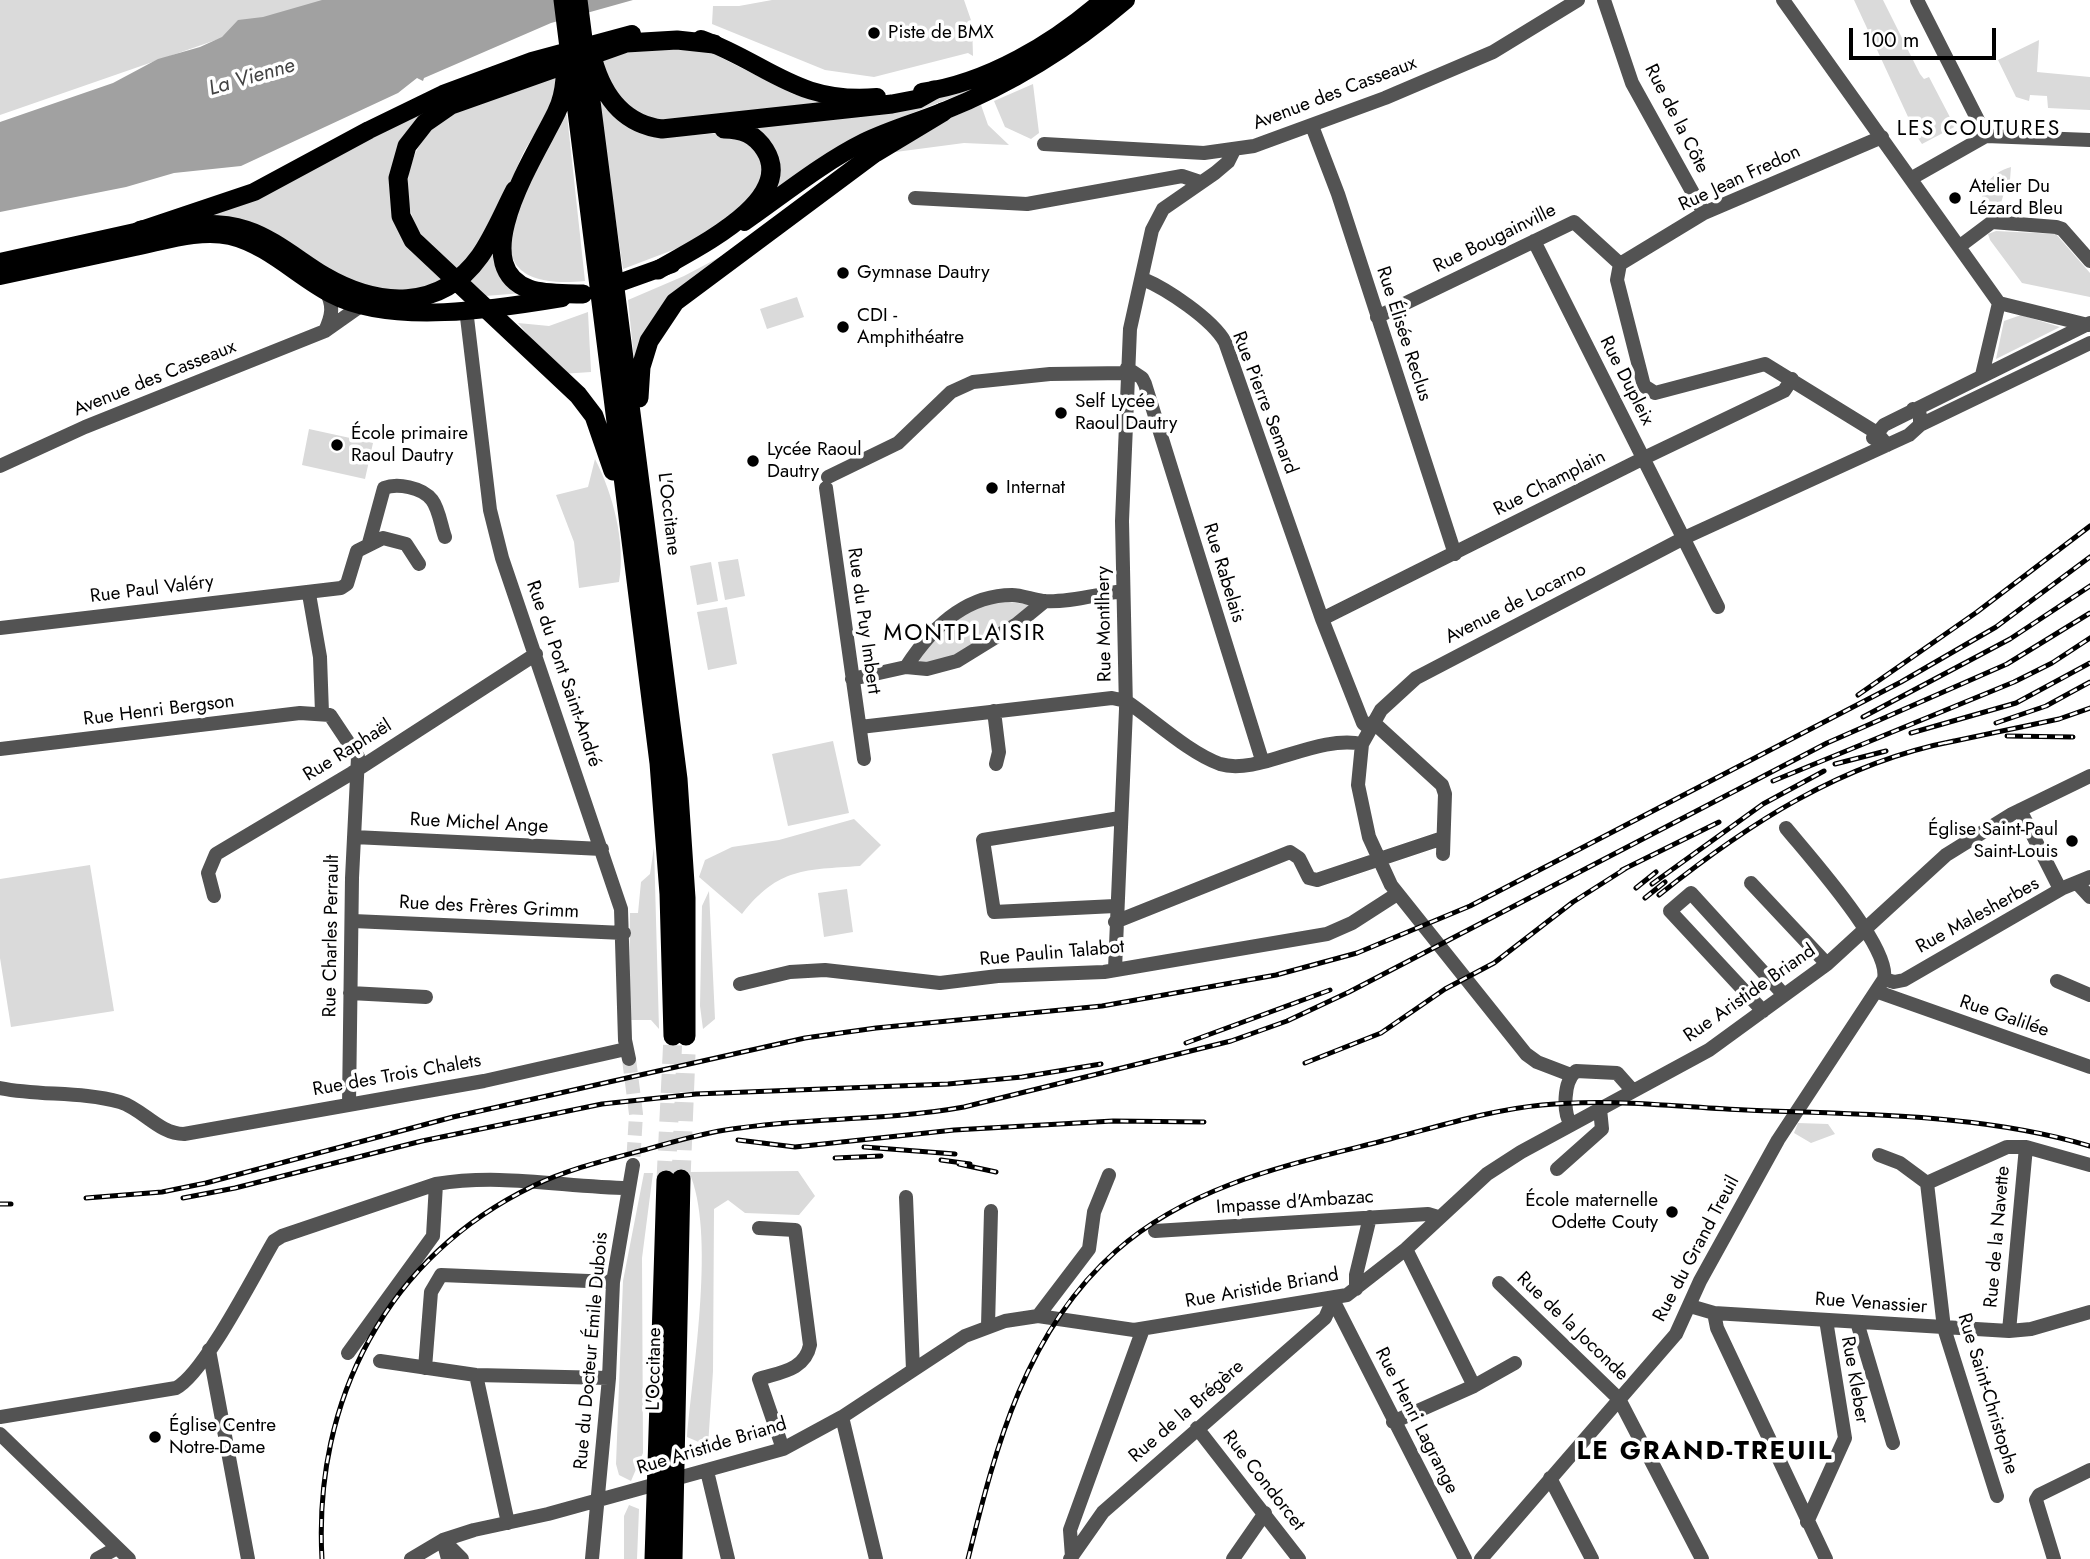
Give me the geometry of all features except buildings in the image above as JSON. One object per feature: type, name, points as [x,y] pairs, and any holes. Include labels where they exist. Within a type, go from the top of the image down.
[{"type":"highway","points":[[571,3],[580,84]]},
{"type":"highway","points":[[141,230],[215,223],[247,230],[349,289],[369,297],[398,301],[441,290],[465,273],[480,256],[559,108],[580,84],[571,3]]},
{"type":"highway","points":[[631,544],[610,459],[594,416],[578,395],[519,337],[414,240],[401,216],[398,178],[407,146],[425,122],[451,105],[626,43],[677,40],[715,44]]},
{"type":"highway","points":[[580,84],[636,122],[662,129],[700,127],[892,104],[918,99],[934,90]]},
{"type":"highway","name":"L'Occitane","points":[[580,84],[610,305],[641,486],[684,837],[680,1036],[665,821],[631,544],[610,305]]},
{"type":"highway","points":[[641,486],[640,377],[649,341],[669,309],[733,257],[875,153],[943,112]]},
{"type":"highway","points":[[658,270],[751,209],[761,200],[770,183],[767,154],[754,137],[741,131],[700,127]]},
{"type":"highway","points":[[516,190],[501,242],[505,262],[513,277],[527,289],[583,294]]},
{"type":"highway","name":"L'Occitane","points":[[654,1559],[674,1180],[673,1559]]},
{"type":"main road","points":[[0,262],[141,230],[254,192],[369,130],[443,94],[532,61],[626,34],[679,32],[715,44],[784,81],[822,96],[859,99],[934,90],[992,69],[1060,33],[1103,0]]},
{"type":"main road","points":[[0,276],[191,235],[230,236],[262,250],[326,291],[359,307],[397,313],[466,309],[525,304],[583,294],[658,270],[728,234],[861,144],[996,88],[1066,49],[1126,0]]},
{"type":"street","name":"Avenue des Casseaux","points":[[1044,144],[1204,153],[1234,150],[1312,126],[1493,52],[1578,0]]},
{"type":"street","name":"Rue de la Côte","points":[[1604,0],[1632,83],[1704,213]]},
{"type":"street","points":[[1783,0],[1999,303],[2089,324]]},
{"type":"street","points":[[1917,0],[1986,136]]},
{"type":"street","name":"Rue Élisée Reclus","points":[[1312,126],[1325,157],[1455,554]]},
{"type":"street","points":[[1912,178],[1986,136],[2090,140]]},
{"type":"street","name":"Rue Jean Fredon","points":[[1620,264],[1704,213],[1882,137]]},
{"type":"street","points":[[1143,279],[1152,230],[1163,209],[1228,162],[1234,150]]},
{"type":"street","points":[[915,198],[1027,204],[1182,176],[1200,182]]},
{"type":"street","name":"Rue Bougainville","points":[[1377,317],[1574,222],[1620,264]]},
{"type":"street","points":[[1960,246],[1992,222],[2056,227],[2062,229],[2090,261]]},
{"type":"street","name":"Rue Dupleix","points":[[1534,241],[1718,607]]},
{"type":"street","points":[[1620,264],[1617,280],[1644,386],[1655,393],[1765,364],[1877,433],[1886,445]]},
{"type":"street","name":"Rue Montlhery","points":[[1115,969],[1115,906],[1126,701],[1123,591],[1125,399],[1132,317],[1143,279]]},
{"type":"street","name":"Rue Pierre Semard","points":[[1143,279],[1176,298],[1216,330],[1225,342],[1322,620],[1363,723],[1371,725],[1441,785],[1445,794],[1443,854]]},
{"type":"street","points":[[326,291],[332,302],[331,320],[326,331]]},
{"type":"street","points":[[1982,375],[1999,303]]},
{"type":"street","name":"Avenue des Casseaux","points":[[0,466],[85,427],[326,331],[337,326],[359,307]]},
{"type":"street","name":"Rue du Pont Saint-André","points":[[466,309],[490,510],[502,558],[621,909],[627,1054]]},
{"type":"street","points":[[1864,453],[1884,425],[2089,324]]},
{"type":"street","name":"Avenue de Locarno","points":[[1571,1075],[1537,1062],[1526,1054],[1401,898],[1377,858],[1359,793],[1358,766],[1362,744],[1371,725],[1416,678],[1684,538],[1864,453],[1882,449],[1909,435],[1920,425],[2090,344]]},
{"type":"street","name":"Rue Rabelais","points":[[1127,370],[1142,378],[1262,760]]},
{"type":"street","name":"Rue du Puy Imbert","points":[[864,759],[827,483],[898,443],[951,392],[973,382],[1127,370]]},
{"type":"street","name":"Rue Champlain","points":[[1322,620],[1644,458],[1784,391],[1793,379]]},
{"type":"street","points":[[1125,399],[1136,394],[1148,397]]},
{"type":"street","points":[[1913,410],[1920,415],[1920,425]]},
{"type":"street","points":[[369,543],[384,488],[394,484],[423,493],[432,500],[445,537]]},
{"type":"street","points":[[369,543],[383,538],[406,544],[419,564]]},
{"type":"street","name":"Rue Paul Valéry","points":[[0,628],[298,592],[309,594],[347,584],[357,551],[369,543]]},
{"type":"street","points":[[906,667],[918,650],[970,603],[987,597],[1014,595],[1045,601],[1123,591]]},
{"type":"street","points":[[309,594],[320,657],[322,713],[330,715],[358,757],[356,770]]},
{"type":"street","points":[[852,679],[906,667],[927,669],[957,661],[1017,624],[1045,601]]},
{"type":"street","name":"Rue Raphaël","points":[[214,896],[208,873],[216,854],[356,770],[536,654]]},
{"type":"street","points":[[860,727],[1112,698],[1126,701],[1205,756],[1221,764],[1243,765],[1342,741],[1362,744]]},
{"type":"street","points":[[995,710],[999,752],[996,764]]},
{"type":"street","name":"Rue Henri Bergson","points":[[0,748],[322,713]]},
{"type":"street","name":"Rue Charles Perrault","points":[[349,1104],[356,770]]},
{"type":"street","name":"Rue Aristide Briand","points":[[411,1559],[443,1540],[648,1488],[783,1449],[842,1417],[965,1336],[988,1326],[1038,1316],[1114,1329],[1143,1329],[1334,1300],[1356,1289],[1406,1249],[1487,1174],[1709,1050],[1763,1011],[1827,964],[1946,855],[2020,810],[2090,776]]},
{"type":"street","points":[[2020,810],[2058,885],[2063,888]]},
{"type":"street","points":[[1115,906],[994,912],[983,840],[1120,818]]},
{"type":"street","points":[[1786,828],[1865,930],[1884,968],[1885,984]]},
{"type":"street","name":"Rue Michel Ange","points":[[354,836],[602,849]]},
{"type":"street","points":[[1115,922],[1290,852],[1300,858],[1306,875],[1313,880],[1443,838]]},
{"type":"street","points":[[2084,880],[2090,897]]},
{"type":"street","name":"Rue Malesherbes","points":[[1885,984],[1904,980],[2063,888],[2084,880]]},
{"type":"street","points":[[1752,883],[1827,964]]},
{"type":"street","points":[[1763,1011],[1670,911],[1691,893],[1784,995]]},
{"type":"street","name":"Rue Paulin Talabot","points":[[740,984],[790,972],[825,970],[940,983],[1115,969],[1327,934],[1401,898]]},
{"type":"street","name":"Rue des Frères Grimm","points":[[353,921],[624,933]]},
{"type":"street","points":[[2057,981],[2090,995]]},
{"type":"street","name":"Rue Galilée","points":[[1885,984],[1905,1003],[2090,1067]]},
{"type":"street","name":"Rue du Grand Treuil","points":[[1481,1559],[1676,1334],[1735,1215],[1788,1122],[1885,984]]},
{"type":"street","points":[[350,993],[426,998]]},
{"type":"street","name":"Rue des Trois Chalets","points":[[0,1088],[31,1094],[92,1096],[124,1103],[173,1133],[627,1054]]},
{"type":"street","points":[[1571,1125],[1566,1117],[1567,1084],[1571,1075],[1581,1069],[1610,1071],[1623,1078],[1633,1091]]},
{"type":"street","points":[[1557,1169],[1602,1129],[1600,1109]]},
{"type":"street","points":[[1879,1156],[1900,1163],[1927,1183],[2000,1149],[2026,1147],[2090,1165]]},
{"type":"street","name":"Rue de la Navette","points":[[2009,1331],[2026,1147]]},
{"type":"street","name":"Rue du Docteur Émile Dubois","points":[[592,1559],[609,1378],[613,1282],[633,1165]]},
{"type":"street","points":[[1038,1316],[1089,1249],[1094,1212],[1110,1175]]},
{"type":"street","points":[[0,1417],[177,1388],[184,1384],[209,1350],[274,1241],[282,1236],[436,1184],[493,1178],[629,1188]]},
{"type":"street","name":"Rue Saint-Christophe","points":[[1927,1183],[1944,1328],[1997,1496]]},
{"type":"street","points":[[348,1353],[433,1236],[436,1184]]},
{"type":"street","points":[[906,1197],[913,1370]]},
{"type":"street","points":[[988,1326],[991,1211]]},
{"type":"street","name":"Impasse d'Ambazac","points":[[1155,1231],[1428,1214],[1438,1217]]},
{"type":"street","points":[[1356,1289],[1356,1275],[1370,1217]]},
{"type":"street","points":[[759,1228],[794,1230],[810,1345],[807,1359],[802,1364],[759,1379],[783,1449]]},
{"type":"street","points":[[1406,1249],[1474,1386]]},
{"type":"street","points":[[425,1368],[431,1292],[441,1275],[613,1282]]},
{"type":"street","name":"Rue de la Joconde","points":[[1499,1283],[1619,1399],[1702,1559]]},
{"type":"street","name":"Rue Henri Lagrange","points":[[1334,1300],[1393,1422],[1465,1559]]},
{"type":"street","name":"Rue de la Brégère","points":[[1071,1558],[1103,1512],[1325,1318],[1334,1300]]},
{"type":"street","name":"Rue Venassier","points":[[1690,1306],[1714,1313],[2009,1331],[2031,1329],[2090,1312]]},
{"type":"street","points":[[1714,1313],[1717,1328],[1826,1559]]},
{"type":"street","name":"Rue Kleber","points":[[1807,1522],[1845,1438],[1825,1320]]},
{"type":"street","points":[[1857,1322],[1893,1443]]},
{"type":"street","points":[[1071,1558],[1070,1530],[1143,1329]]},
{"type":"street","points":[[209,1350],[248,1559]]},
{"type":"street","points":[[380,1361],[476,1375],[609,1378]]},
{"type":"street","points":[[1393,1422],[1474,1386],[1515,1363]]},
{"type":"street","points":[[476,1375],[508,1523]]},
{"type":"street","points":[[842,1417],[876,1559]]},
{"type":"street","name":"Rue Condorcet","points":[[1197,1428],[1298,1559]]},
{"type":"street","points":[[0,1433],[129,1559]]},
{"type":"street","points":[[2054,1559],[2036,1500],[2039,1495],[2090,1470]]},
{"type":"street","points":[[706,1471],[728,1559]]},
{"type":"street","points":[[1550,1478],[1592,1559]]},
{"type":"street","points":[[1082,1500],[1084,1522],[1090,1530]]},
{"type":"street","points":[[1233,1559],[1265,1513]]},
{"type":"street","points":[[443,1540],[448,1559]]},
{"type":"street","points":[[443,1540],[462,1559]]},
{"type":"street","points":[[97,1559],[117,1548]]},
{"type":"shaded area","points":[[0,0],[331,0],[0,115]]},
{"type":"shaded area","name":"Piste de BMX","points":[[772,0],[964,0],[972,23],[973,56],[968,53],[874,77],[825,70],[712,24],[713,6],[739,6]]},
{"type":"shaded area","points":[[1854,0],[1883,0],[1920,74],[1924,79],[1929,77],[1953,123],[1958,125],[1922,144],[1907,122],[1909,119]]},
{"type":"shaded area","points":[[2039,40],[2037,72],[2090,77],[2090,110],[2048,108],[2047,96],[2030,95],[2029,101],[2016,97],[1998,60]]},
{"type":"shaded area","points":[[640,46],[706,50],[793,94],[829,104],[658,122],[619,103],[599,57]]},
{"type":"shaded area","points":[[556,74],[554,98],[550,108],[526,148],[487,232],[458,272],[428,243],[414,220],[408,185],[410,167],[417,150],[439,120],[454,108]]},
{"type":"shaded area","points":[[978,84],[979,87],[902,117],[845,144],[775,194],[749,123]]},
{"type":"shaded area","points":[[1033,84],[1039,133],[1031,139],[1005,127],[994,101]]},
{"type":"shaded area","points":[[596,87],[667,137],[735,132],[764,155],[757,198],[686,245],[623,269]]},
{"type":"shaded area","points":[[981,105],[988,125],[1009,145],[964,143],[888,153],[938,123]]},
{"type":"shaded area","points":[[418,111],[423,117],[391,195],[444,282],[396,295],[169,224]]},
{"type":"shaded area","points":[[563,115],[567,115],[585,281],[544,280],[521,269],[511,251],[512,226],[521,198]]},
{"type":"shaded area","points":[[2011,167],[2009,193],[2004,193],[2001,203],[1986,213],[1982,197],[1987,184],[1991,178]]},
{"type":"shaded area","points":[[1996,231],[2056,234],[2090,273],[2090,297],[2022,283],[1990,240],[1988,234]]},
{"type":"shaded area","points":[[495,239],[523,293],[485,296],[467,280]]},
{"type":"shaded area","points":[[735,249],[684,290],[635,369],[628,300],[684,276]]},
{"type":"shaded area","points":[[797,297],[804,317],[767,329],[760,309]]},
{"type":"shaded area","points":[[588,312],[591,372],[561,374],[518,323],[549,326]]},
{"type":"shaded area","points":[[2021,315],[2060,327],[1996,359],[2004,321]]},
{"type":"shaded area","points":[[309,429],[373,443],[365,479],[302,465]]},
{"type":"shaded area","points":[[595,459],[616,519],[621,567],[619,582],[579,588],[574,542],[556,495],[588,487]]},
{"type":"shaded area","points":[[738,559],[745,596],[725,600],[718,562]]},
{"type":"shaded area","points":[[711,562],[718,601],[697,605],[690,566]]},
{"type":"shaded area","points":[[992,600],[1034,605],[954,658],[922,664],[918,659],[951,624],[980,604]]},
{"type":"shaded area","points":[[727,607],[737,664],[708,670],[697,612]]},
{"type":"shaded area","points":[[833,741],[849,813],[788,826],[772,754]]},
{"type":"shaded area","points":[[854,819],[881,845],[860,866],[808,871],[781,879],[768,887],[742,914],[699,877],[705,860],[732,847],[779,840]]},
{"type":"shaded area","points":[[654,847],[659,1029],[651,1020],[629,1020],[630,913],[638,913],[641,882],[650,874]]},
{"type":"shaded area","points":[[90,865],[114,1011],[11,1027],[0,958],[0,879]]},
{"type":"shaded area","points":[[847,889],[853,932],[824,937],[818,893]]},
{"type":"shaded area","points":[[709,891],[715,1019],[703,1029],[700,1006],[702,906]]},
{"type":"shaded area","points":[[1798,1123],[1828,1124],[1835,1134],[1811,1143],[1794,1133]]},
{"type":"shaded area","points":[[798,1171],[815,1196],[799,1215],[745,1213],[728,1200],[714,1209],[713,1371],[708,1446],[687,1437],[702,1264],[697,1198],[689,1172]]},
{"type":"shaded area","points":[[644,1173],[653,1173],[642,1258],[643,1453],[631,1481],[619,1475],[616,1464],[623,1281]]},
{"type":"shaded area","points":[[629,1505],[639,1509],[637,1559],[624,1559],[624,1516]]},
{"type":"water","name":"La Vienne","points":[[322,0],[633,0],[551,23],[424,78],[423,81],[417,78],[398,93],[241,166],[174,173],[126,187],[0,212],[0,122],[113,83],[158,59],[200,47],[222,37],[238,20],[263,17]]},
{"type":"tunnel","points":[[666,1180],[673,1036]]},
{"type":"tunnel","points":[[681,1179],[686,1054]]},
{"type":"tunnel","points":[[629,1059],[636,1114],[633,1165]]},
{"type":"railway","points":[[1858,695],[1977,612],[2090,526]]},
{"type":"railway","points":[[86,1198],[162,1192],[206,1183],[453,1117],[805,1038],[876,1028],[1102,1006],[1276,975],[1357,953],[1470,906],[1901,682],[1996,627],[2090,557]]},
{"type":"railway","points":[[1863,717],[2010,639],[2090,586]]},
{"type":"railway","points":[[322,1559],[322,1500],[331,1444],[346,1390],[369,1340],[400,1293],[437,1252],[482,1216],[533,1186],[587,1165],[721,1131],[790,1122],[906,1115],[964,1107],[1231,1041],[1287,1021],[1349,992],[1827,743],[2007,664],[2090,613]]},
{"type":"railway","points":[[1773,781],[2014,682],[2052,663],[2090,638]]},
{"type":"railway","points":[[1911,733],[2016,703],[2090,663]]},
{"type":"railway","points":[[1996,723],[2046,706],[2090,682]]},
{"type":"railway","points":[[1945,743],[2059,719],[2090,708]]},
{"type":"railway","points":[[2007,736],[2073,737]]},
{"type":"railway","points":[[1659,895],[1762,821],[1834,781],[1873,764],[1954,741]]},
{"type":"railway","points":[[1835,764],[1886,751]]},
{"type":"railway","points":[[1652,884],[1763,804],[1824,771]]},
{"type":"railway","points":[[1622,870],[1719,822]]},
{"type":"railway","points":[[1305,1063],[1381,1033],[1445,989],[1494,963],[1573,902],[1628,867]]},
{"type":"railway","points":[[1636,888],[1656,872]]},
{"type":"railway","points":[[1645,898],[1665,882]]},
{"type":"railway","points":[[1186,1043],[1330,990]]},
{"type":"railway","points":[[183,1198],[235,1188],[422,1141],[602,1104],[696,1094],[948,1084],[1022,1077],[1101,1064]]},
{"type":"railway","points":[[968,1559],[1003,1433],[1018,1393],[1058,1317],[1085,1283],[1116,1251],[1146,1228],[1178,1208],[1246,1179],[1317,1157],[1465,1119],[1523,1107],[1567,1103],[1644,1104],[1963,1121],[2048,1135],[2090,1146]]},
{"type":"railway","points":[[738,1140],[795,1147],[954,1130],[1113,1121],[1204,1122]]},
{"type":"railway","points":[[864,1147],[955,1154]]},
{"type":"railway","points":[[835,1158],[881,1156]]},
{"type":"railway","points":[[941,1160],[970,1164]]},
{"type":"railway","points":[[959,1164],[996,1172]]},
{"type":"railway","points":[[0,1204],[11,1204]]},
{"type":"place","name":"Piste de BMX","points":[[874,33]]},
{"type":"place","name":"Atelier Du Lézard Bleu","points":[[1955,198]]},
{"type":"place","name":"Gymnase Dautry","points":[[843,273]]},
{"type":"place","name":"CDI - Amphithéatre","points":[[843,327]]},
{"type":"place","name":"Self Lycée Raoul Dautry","points":[[1061,413]]},
{"type":"place","name":"École primaire Raoul Dautry","points":[[337,445]]},
{"type":"place","name":"Lycée Raoul Dautry","points":[[753,461]]},
{"type":"place","name":"Internat","points":[[992,488]]},
{"type":"place","name":"Église Saint-Paul Saint-Louis","points":[[2072,841]]},
{"type":"place","name":"École maternelle Odette Couty","points":[[1672,1212]]},
{"type":"place","name":"Église Centre Notre-Dame","points":[[155,1437]]},
{"type":"district","name":"LES COUTURES","points":[[1979,130]]},
{"type":"district","name":"MONTPLAISIR","points":[[965,634]]},
{"type":"district","name":"LE GRAND-TREUIL","points":[[1705,1453]]}]
